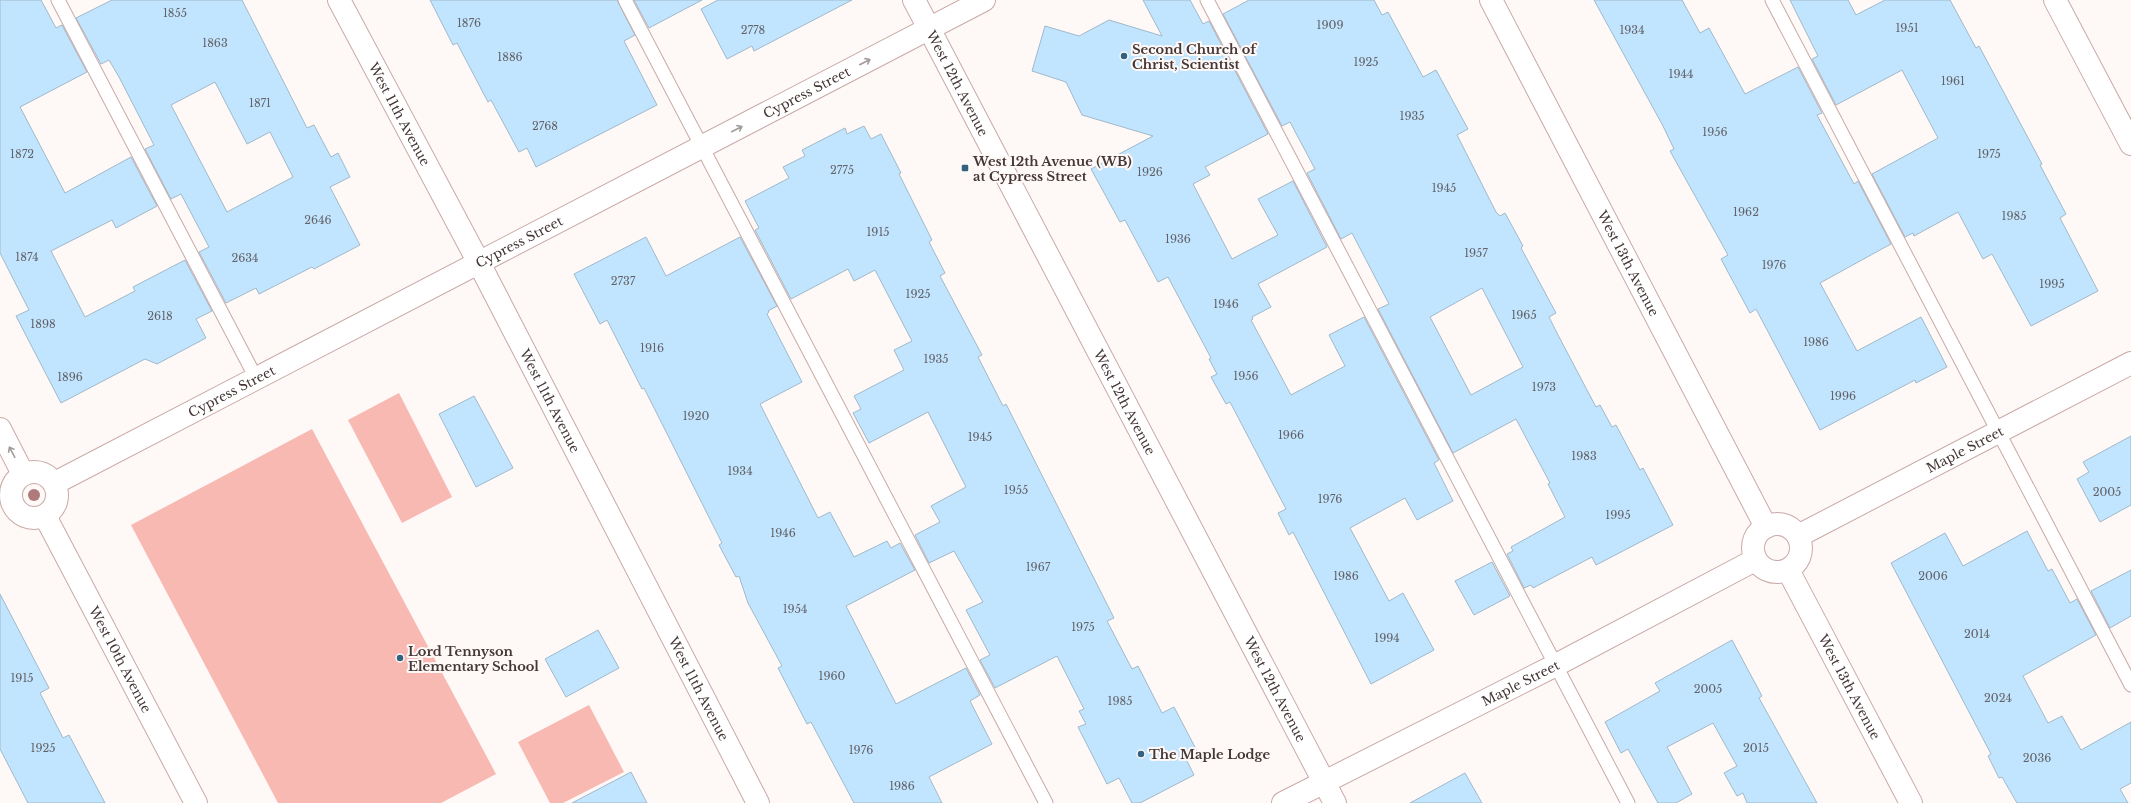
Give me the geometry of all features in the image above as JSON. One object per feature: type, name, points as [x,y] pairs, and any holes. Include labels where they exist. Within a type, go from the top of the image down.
[{"type":"street","name":"West 11th Avenue","points":[[339,0],[479,263],[758,803]]},
{"type":"street","name":"West 12th Avenue","points":[[914,0],[1335,803]]},
{"type":"street","name":"Cypress Street","points":[[55,483],[984,0]]},
{"type":"street","name":"West 13th Avenue","points":[[1491,0],[1766,527]]},
{"type":"street","points":[[2055,0],[2131,144]]},
{"type":"street","name":"Maple Street","points":[[1798,536],[2131,363]]},
{"type":"street","points":[[0,429],[23,474]]},
{"type":"street","points":[[32,471],[41,472],[49,476],[55,483],[57,492],[56,502],[52,510],[45,516],[36,518],[26,517],[6,507],[16,479],[23,474],[32,471]]},
{"type":"street","name":"West 10th Avenue","points":[[45,516],[196,803]]},
{"type":"street","points":[[1773,524],[1788,526],[1798,536],[1801,551],[1795,565],[1788,570],[1781,573],[1766,570],[1755,560],[1753,552],[1755,537],[1766,527],[1773,524]]},
{"type":"street","name":"Maple Street","points":[[1283,803],[1556,665],[1755,560]]},
{"type":"street","name":"West 13th Avenue","points":[[1788,570],[1911,803]]},
{"type":"lane","points":[[58,0],[256,378]]},
{"type":"lane","points":[[625,0],[1046,803]]},
{"type":"lane","points":[[1207,0],[1628,803]]},
{"type":"lane","points":[[1772,0],[2131,685]]},
{"type":"shaded area","points":[[399,393],[452,497],[402,523],[348,420]]},
{"type":"shaded area","points":[[312,429],[496,774],[441,803],[278,803],[131,525]]},
{"type":"shaded area","points":[[589,705],[624,772],[563,803],[550,803],[518,742]]},
{"type":"building","points":[[0,0],[41,0],[56,28],[62,25],[87,72],[20,107],[65,193],[131,157],[157,206],[116,228],[112,220],[51,251],[85,317],[135,291],[133,287],[185,260],[212,311],[196,319],[206,338],[157,364],[145,359],[61,403],[16,316],[29,310],[0,253]]},
{"type":"building","points":[[112,0],[242,0],[307,128],[314,125],[331,157],[338,153],[350,177],[330,187],[360,245],[314,269],[312,267],[259,294],[256,288],[226,303],[199,252],[209,247],[181,194],[171,199],[145,149],[154,145],[119,77],[109,60],[101,64],[76,18]],"holes":[[[215,82],[247,144],[270,132],[293,177],[227,212],[171,105]]]},
{"type":"building","points":[[430,0],[617,0],[635,35],[624,41],[657,105],[536,167],[527,148],[519,152],[491,100],[488,102],[457,43],[453,45]]},
{"type":"building","points":[[634,0],[702,0],[649,28]]},
{"type":"building","points":[[718,0],[852,0],[754,51],[752,46],[727,59],[701,9]]},
{"type":"building","points":[[1143,0],[1190,0],[1203,24],[1209,21],[1268,134],[1205,167],[1210,175],[1193,184],[1232,259],[1278,235],[1258,199],[1293,181],[1327,247],[1258,284],[1271,307],[1252,317],[1253,319],[1251,320],[1291,395],[1345,366],[1329,335],[1364,317],[1439,460],[1434,463],[1453,501],[1417,520],[1405,498],[1350,528],[1389,601],[1403,593],[1434,650],[1371,684],[1293,532],[1289,535],[1278,513],[1286,509],[1230,402],[1226,404],[1211,377],[1217,374],[1209,359],[1211,358],[1168,277],[1158,282],[1125,220],[1120,222],[1091,169],[1153,136],[1082,115],[1066,82],[1032,71],[1045,26],[1079,36],[1109,20],[1162,36]]},
{"type":"building","points":[[1249,0],[1374,0],[1382,15],[1388,12],[1423,77],[1436,70],[1468,129],[1457,135],[1496,212],[1500,216],[1505,213],[1523,246],[1521,248],[1556,313],[1549,317],[1558,335],[1596,407],[1600,405],[1612,427],[1616,425],[1640,470],[1643,468],[1673,525],[1596,565],[1592,557],[1533,588],[1531,585],[1524,588],[1507,554],[1513,551],[1511,547],[1565,517],[1548,484],[1550,483],[1516,419],[1453,453],[1378,309],[1389,304],[1352,233],[1341,239],[1307,173],[1315,169],[1290,122],[1282,126],[1223,14]],"holes":[[[1482,288],[1523,367],[1471,395],[1430,317]]]},
{"type":"building","points":[[1594,0],[1682,0],[1700,33],[1709,28],[1745,94],[1798,67],[1822,113],[1817,115],[1854,184],[1858,181],[1891,244],[1820,283],[1857,351],[1921,317],[1947,367],[1916,383],[1915,380],[1820,430],[1756,309],[1750,313],[1721,259],[1728,255],[1670,151],[1674,149],[1663,126]]},
{"type":"building","points":[[1790,0],[1848,0],[1856,15],[1885,0],[1950,0],[1976,48],[1979,46],[2042,164],[2040,165],[2066,214],[2060,218],[2098,291],[2031,326],[1992,254],[1983,259],[1958,212],[1914,236],[1913,233],[1905,237],[1872,174],[1938,138],[1902,70],[1836,105],[1812,59],[1818,56]]},
{"type":"building","points":[[864,126],[871,139],[881,134],[901,173],[899,174],[932,240],[929,242],[945,273],[940,276],[982,355],[978,357],[1003,406],[1006,404],[1114,618],[1107,621],[1132,669],[1138,666],[1162,713],[1174,707],[1197,751],[1185,757],[1194,775],[1140,803],[1132,803],[1119,778],[1107,784],[1078,727],[1086,724],[1079,711],[1084,709],[1057,656],[995,688],[980,660],[990,655],[966,610],[983,602],[954,551],[929,563],[915,535],[940,522],[931,506],[966,487],[928,412],[869,443],[853,413],[861,409],[854,396],[904,370],[894,350],[912,341],[875,270],[854,281],[848,269],[791,299],[755,230],[759,228],[745,201],[789,178],[783,167],[805,156],[802,150],[845,128],[847,134]]},
{"type":"building","points":[[646,237],[666,276],[740,237],[777,306],[768,311],[769,312],[767,314],[802,382],[760,404],[818,518],[830,512],[854,557],[887,541],[891,548],[900,543],[915,570],[846,606],[896,704],[966,668],[980,695],[970,701],[992,744],[929,777],[942,803],[854,803],[811,722],[807,724],[778,668],[782,666],[748,603],[739,576],[736,577],[719,545],[722,543],[644,388],[642,389],[607,320],[600,324],[574,274]]},
{"type":"building","points":[[474,396],[513,468],[476,487],[439,414]]},
{"type":"building","points":[[2131,436],[2131,505],[2100,522],[2077,479],[2089,472],[2083,462]]},
{"type":"building","points":[[2027,531],[2048,571],[2052,569],[2070,603],[2077,599],[2096,635],[2023,676],[2048,723],[2062,716],[2081,750],[2131,722],[2131,783],[2120,789],[2128,803],[2017,803],[2002,777],[1999,778],[1988,756],[1991,754],[1891,563],[1945,533],[1963,566]]},
{"type":"building","points":[[1492,562],[1510,596],[1474,615],[1455,581]]},
{"type":"building","points":[[2131,570],[2131,616],[2110,628],[2091,591]]},
{"type":"building","points":[[0,594],[49,688],[40,693],[63,738],[69,735],[105,803],[28,803],[0,749]]},
{"type":"building","points":[[598,630],[619,668],[566,697],[545,659]]},
{"type":"building","points":[[1732,640],[1762,696],[1759,698],[1817,803],[1747,803],[1743,793],[1737,796],[1724,773],[1737,766],[1713,723],[1667,747],[1692,794],[1676,803],[1658,803],[1628,749],[1621,753],[1605,722],[1660,691],[1655,683]]},
{"type":"building","points":[[631,772],[647,803],[572,803]]},
{"type":"building","points":[[1465,773],[1482,803],[1410,803]]},
{"type":"place","name":"Second Church of Christ, Scientist","points":[[1124,56]]},
{"type":"place","name":"West 12th Avenue (WB) at Cypress Street","points":[[965,168]]},
{"type":"place","name":"Lord Tennyson Elementary School","points":[[400,658]]},
{"type":"place","name":"The Maple Lodge","points":[[1141,754]]}]
